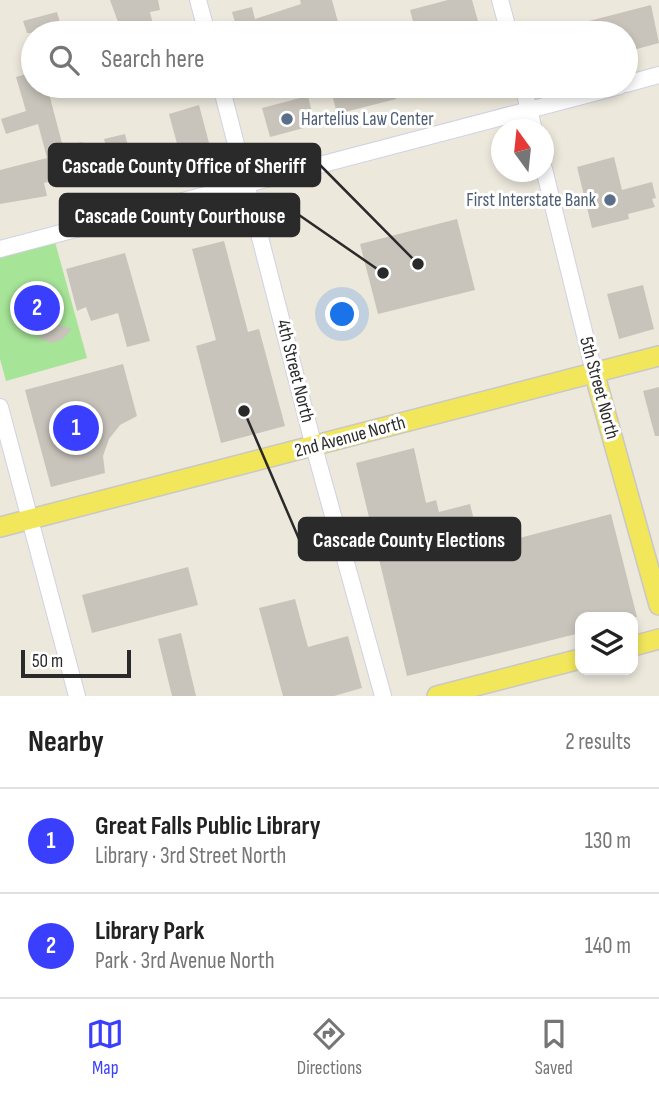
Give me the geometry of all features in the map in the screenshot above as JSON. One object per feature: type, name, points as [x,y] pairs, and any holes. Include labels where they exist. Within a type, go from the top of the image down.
[{"type":"main road","name":"2nd Avenue North","points":[[0,527],[659,356]]},
{"type":"main road","name":"5th Street North","points":[[594,372],[659,606]]},
{"type":"main road","points":[[638,645],[659,639]]},
{"type":"main road","points":[[437,696],[575,660]]},
{"type":"street","points":[[198,0],[204,21]]},
{"type":"street","points":[[500,0],[506,21]]},
{"type":"street","points":[[638,81],[659,75]]},
{"type":"street","name":"4th Street North","points":[[224,98],[314,447],[383,696]]},
{"type":"street","points":[[526,98],[531,119]]},
{"type":"street","points":[[0,249],[574,98]]},
{"type":"street","name":"5th Street North","points":[[547,182],[594,372]]},
{"type":"street","points":[[0,407],[77,696]]},
{"type":"green space","points":[[55,242],[87,358],[6,381],[0,359],[0,258]]},
{"type":"building","points":[[110,0],[158,0],[160,10],[150,12],[152,21],[118,21]]},
{"type":"building","points":[[300,0],[332,0],[338,21],[235,21],[232,12],[252,7],[255,19],[301,4]]},
{"type":"building","points":[[448,0],[472,0],[478,21],[413,21],[410,10]]},
{"type":"building","points":[[651,5],[659,43],[638,49],[638,21],[589,21]]},
{"type":"building","points":[[57,12],[60,21],[23,21]]},
{"type":"building","points":[[21,76],[21,94],[16,77]]},
{"type":"building","points":[[22,98],[50,98],[63,147],[82,142],[90,171],[44,183],[47,196],[0,204],[0,170],[47,158],[38,124],[6,134],[1,119],[26,111]]},
{"type":"building","points":[[308,98],[315,125],[270,137],[262,108]]},
{"type":"building","points":[[333,98],[396,99],[337,114]]},
{"type":"building","points":[[199,105],[213,158],[183,166],[169,114]]},
{"type":"building","points":[[125,134],[135,175],[115,180],[104,139]]},
{"type":"building","points":[[614,157],[622,190],[652,182],[655,207],[628,214],[629,219],[592,228],[577,167]]},
{"type":"building","points":[[457,219],[475,290],[378,314],[360,244]]},
{"type":"building","points":[[224,241],[248,332],[259,329],[285,426],[221,443],[196,346],[216,340],[192,249]]},
{"type":"building","points":[[125,253],[150,341],[127,347],[118,313],[91,321],[86,307],[77,311],[66,269]]},
{"type":"building","points":[[643,285],[654,329],[619,339],[607,294]]},
{"type":"building","points":[[60,325],[72,329],[62,340],[51,343],[38,338],[49,327]]},
{"type":"building","points":[[123,364],[137,416],[120,425],[109,439],[103,456],[105,473],[51,487],[25,390]]},
{"type":"building","points":[[659,387],[659,436],[655,436],[643,391]]},
{"type":"building","points":[[414,448],[426,503],[436,500],[439,512],[470,504],[482,552],[505,546],[504,542],[611,514],[636,612],[575,612],[575,634],[407,676],[356,463]]},
{"type":"building","points":[[188,567],[198,605],[92,633],[82,595]]},
{"type":"building","points":[[295,599],[308,647],[348,636],[362,688],[334,696],[283,696],[259,608]]},
{"type":"building","points":[[181,633],[196,696],[172,696],[158,639]]},
{"type":"place","name":"Hartelius Law Center","points":[[287,119]]},
{"type":"place","name":"First Interstate Bank","points":[[610,200]]},
{"type":"place","name":"Cascade County Office of Sheriff","points":[[418,264]]},
{"type":"place","name":"Cascade County Courthouse","points":[[383,273]]},
{"type":"place","name":"Library Park","points":[[37,308]]},
{"type":"place","name":"Cascade County Elections","points":[[244,411]]},
{"type":"place","name":"Great Falls Public Library","points":[[76,428]]}]
